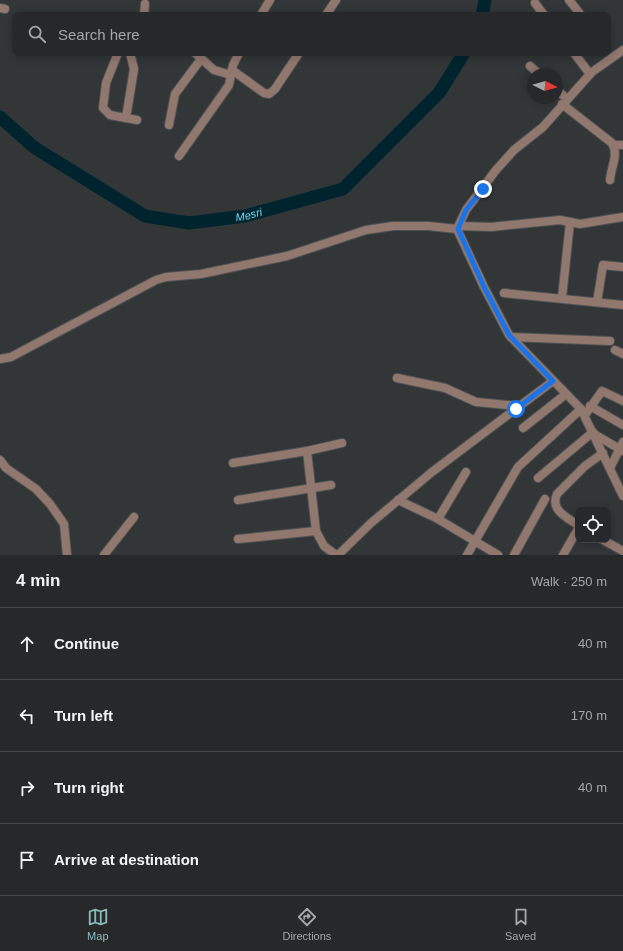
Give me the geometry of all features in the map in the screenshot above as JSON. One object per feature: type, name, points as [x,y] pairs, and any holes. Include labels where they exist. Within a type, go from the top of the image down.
[{"type":"street","points":[[263,12],[270,0]]},
{"type":"street","points":[[328,12],[336,0]]},
{"type":"street","points":[[569,0],[579,12]]},
{"type":"street","points":[[535,3],[542,12]]},
{"type":"street","points":[[144,12],[145,4]]},
{"type":"street","points":[[611,55],[623,50]]},
{"type":"street","points":[[117,56],[106,83],[103,108],[110,115],[137,120]]},
{"type":"street","points":[[126,118],[134,69],[131,56]]},
{"type":"street","points":[[169,125],[175,94],[198,56],[214,70],[231,72],[264,93],[269,94],[297,56]]},
{"type":"street","points":[[179,156],[229,85],[231,72],[238,56]]},
{"type":"street","points":[[576,56],[590,74]]},
{"type":"street","points":[[609,56],[590,74],[543,127],[524,140],[504,160],[466,210],[458,227],[484,287],[511,337],[583,412],[623,496]]},
{"type":"street","points":[[563,99],[613,145],[616,152],[611,168],[610,180]]},
{"type":"street","points":[[613,145],[623,146]]},
{"type":"street","points":[[0,359],[11,357],[54,336],[156,280],[166,277],[201,274],[287,256],[366,230],[400,226],[491,228],[560,220],[580,224],[623,217]]},
{"type":"street","points":[[562,298],[570,222]]},
{"type":"street","points":[[597,302],[602,265],[623,267]]},
{"type":"street","points":[[504,293],[623,305]]},
{"type":"street","points":[[511,337],[610,341]]},
{"type":"street","points":[[397,378],[444,388],[476,402],[519,406]]},
{"type":"street","points":[[307,451],[316,531],[324,546],[337,555],[398,500],[553,381]]},
{"type":"street","points":[[467,555],[518,467],[590,406],[602,391],[623,401]]},
{"type":"street","points":[[523,428],[566,394]]},
{"type":"street","points":[[590,406],[623,425]]},
{"type":"street","points":[[593,433],[622,447],[610,468]]},
{"type":"street","points":[[538,478],[593,433]]},
{"type":"street","points":[[233,463],[307,451],[342,443]]},
{"type":"street","points":[[575,523],[561,514],[556,507],[555,500],[557,494],[602,452]]},
{"type":"street","points":[[0,460],[6,468],[36,489],[50,504],[64,524],[67,555]]},
{"type":"street","points":[[438,519],[466,472]]},
{"type":"street","points":[[238,500],[331,485]]},
{"type":"street","points":[[514,555],[544,499]]},
{"type":"street","points":[[398,500],[438,519],[498,555]]},
{"type":"street","points":[[104,555],[134,517]]},
{"type":"street","points":[[238,539],[316,531]]},
{"type":"street","points":[[563,555],[575,534]]},
{"type":"street","points":[[608,543],[623,551]]},
{"type":"waterway","name":"Mesri","points":[[483,12],[485,0]]},
{"type":"waterway","name":"Mesri","points":[[0,117],[35,148],[145,216],[189,223],[245,216],[343,189],[439,93],[462,56]]},
{"type":"route","points":[[483,189],[466,210],[458,229],[484,287],[509,335],[553,381],[516,409]]}]
